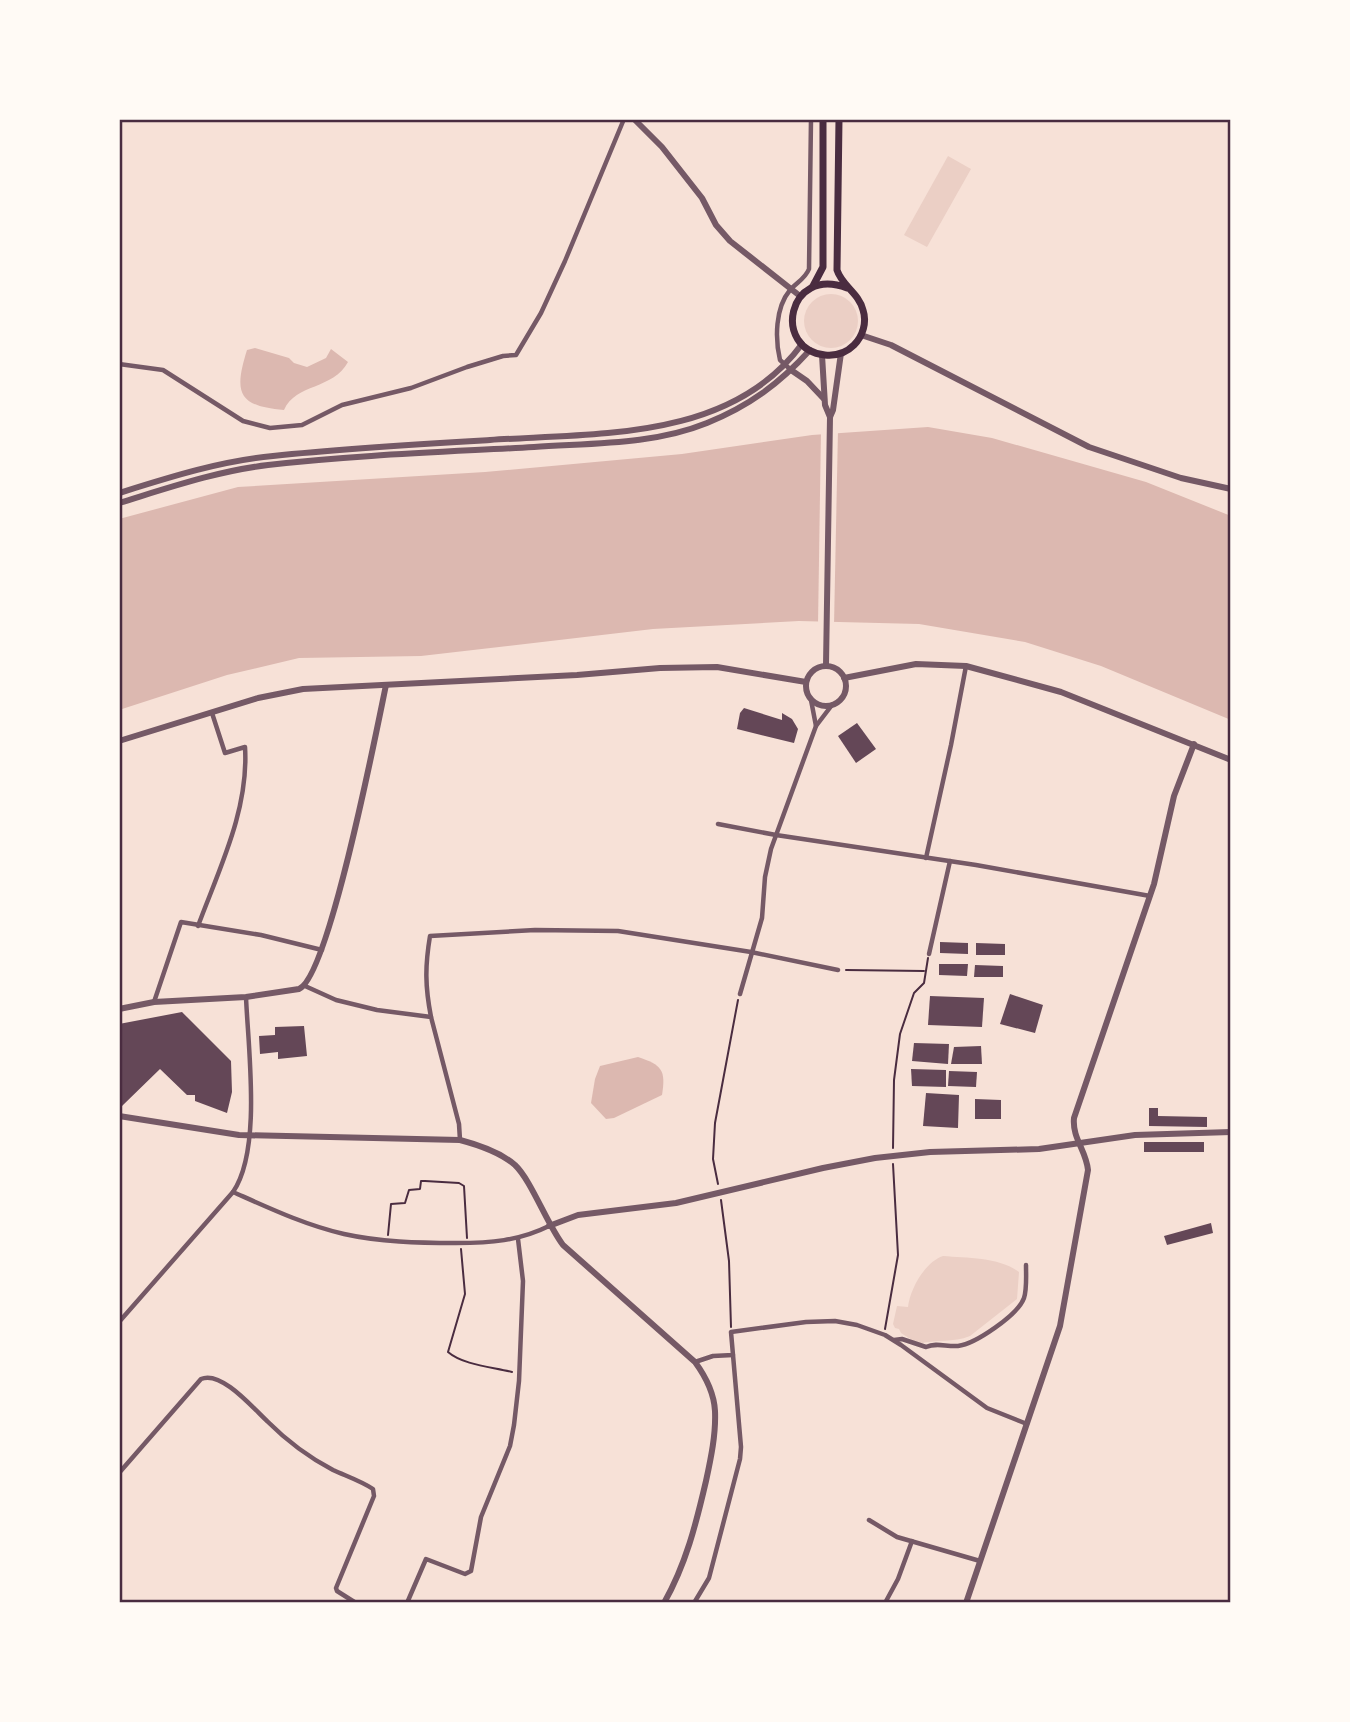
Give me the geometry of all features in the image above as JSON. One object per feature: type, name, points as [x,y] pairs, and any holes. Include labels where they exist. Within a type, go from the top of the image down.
[{"type":"main road","points":[[823,119],[823,268],[812,286],[794,305],[792,326],[802,344],[810,351],[822,355],[841,353],[849,349],[864,327],[863,310],[837,270],[839,119]]},
{"type":"main road","points":[[812,286],[824,283],[847,288]]},
{"type":"street","points":[[119,365],[163,370],[243,421],[279,428],[302,425],[342,405],[411,388],[467,367],[503,356],[516,355],[541,313],[565,261],[624,119]]},
{"type":"street","points":[[635,119],[662,147],[702,198],[716,225],[730,241],[800,296]]},
{"type":"street","points":[[811,119],[809,269],[783,302],[777,322],[778,352],[780,360],[807,381],[824,400]]},
{"type":"street","points":[[861,335],[891,345],[1089,447],[1181,478],[1231,489]]},
{"type":"street","points":[[119,493],[200,469],[252,458],[649,429],[687,420],[726,405],[753,390],[785,365],[802,344]]},
{"type":"street","points":[[119,503],[205,477],[267,465],[660,436],[724,416],[769,390],[810,351]]},
{"type":"street","points":[[830,417],[841,353]]},
{"type":"street","points":[[822,355],[824,400],[830,417],[827,665]]},
{"type":"street","points":[[844,678],[916,664],[966,666],[1061,692],[1231,760]]},
{"type":"street","points":[[740,994],[762,918],[767,864],[776,835],[816,726],[832,705],[843,696],[846,684],[844,678],[837,669],[827,665],[811,672],[806,682],[816,726]]},
{"type":"street","points":[[926,858],[966,666]]},
{"type":"street","points":[[119,741],[276,693],[303,689],[717,667],[806,682]]},
{"type":"street","points":[[119,1009],[154,1002],[246,997],[305,986],[322,950],[363,799],[386,685]]},
{"type":"street","points":[[811,700],[821,705],[832,705]]},
{"type":"street","points":[[198,926],[230,839],[246,784],[245,747],[225,752],[212,713]]},
{"type":"street","points":[[966,1603],[1052,1353],[1065,1304],[1088,1170],[1085,1155],[1074,1133],[1076,1112],[1159,868],[1174,796],[1194,744]]},
{"type":"street","points":[[718,824],[1150,896]]},
{"type":"street","points":[[929,954],[950,861]]},
{"type":"street","points":[[154,1002],[180,923],[261,935],[322,950]]},
{"type":"street","points":[[460,1140],[459,1124],[425,989],[425,966],[430,936],[535,930],[618,931],[751,952],[838,970]]},
{"type":"street","points":[[305,986],[337,1000],[377,1010],[431,1017]]},
{"type":"street","points":[[119,1320],[233,1192],[244,1168],[251,1135],[246,997]]},
{"type":"street","points":[[119,1116],[251,1135],[460,1140],[487,1149],[518,1168],[550,1226],[570,1253],[695,1362],[710,1385],[714,1433],[690,1545],[680,1574],[664,1603]]},
{"type":"street","points":[[233,1192],[323,1228],[387,1240],[464,1243],[518,1239],[578,1215],[676,1203],[823,1168],[892,1156],[1039,1149],[1135,1135],[1231,1132]]},
{"type":"street","points":[[407,1603],[426,1559],[465,1574],[471,1571],[482,1514],[510,1446],[519,1373],[523,1281],[518,1239]]},
{"type":"street","points":[[893,1340],[902,1339],[926,1347],[933,1343],[956,1346],[976,1340],[1006,1319],[1022,1302],[1026,1265]]},
{"type":"street","points":[[694,1603],[709,1578],[740,1459],[731,1332],[806,1322],[835,1321],[857,1325],[893,1340],[987,1408],[1027,1424]]},
{"type":"street","points":[[695,1362],[713,1356],[733,1355]]},
{"type":"street","points":[[119,1473],[201,1379],[207,1377],[218,1380],[289,1440],[330,1468],[373,1489],[374,1496],[335,1588],[356,1603]]},
{"type":"street","points":[[869,1520],[897,1536],[980,1561]]},
{"type":"street","points":[[885,1603],[898,1579],[912,1541]]},
{"type":"path","points":[[884,1335],[898,1255],[892,1156],[894,1080],[900,1034],[914,993],[924,983],[929,954]]},
{"type":"path","points":[[838,970],[926,971]]},
{"type":"path","points":[[731,1332],[729,1261],[713,1159],[715,1123],[740,994]]},
{"type":"path","points":[[387,1240],[391,1204],[405,1203],[409,1190],[419,1189],[421,1181],[459,1183],[464,1186],[465,1294],[449,1353],[478,1364],[519,1373]]},
{"type":"shaded area","points":[[948,156],[971,169],[927,247],[904,235]]},
{"type":"shaded area","points":[[831,294],[850,302],[858,321],[850,340],[831,348],[812,340],[804,321],[812,302]]},
{"type":"shaded area","points":[[255,348],[289,358],[294,363],[307,367],[326,358],[331,349],[348,362],[333,378],[297,395],[284,410],[268,408],[248,400],[241,386],[247,350]]},
{"type":"shaded area","points":[[928,427],[992,438],[1146,482],[1231,516],[1231,720],[1101,666],[1025,642],[919,624],[799,621],[653,629],[421,656],[299,658],[227,675],[119,710],[119,519],[238,487],[485,472],[682,454],[812,435]]},
{"type":"shaded area","points":[[638,1057],[660,1070],[663,1080],[662,1095],[614,1118],[606,1119],[591,1103],[600,1066]]},
{"type":"shaded area","points":[[943,1256],[982,1259],[1011,1267],[1019,1272],[1017,1299],[970,1336],[918,1344],[895,1328],[893,1324],[897,1306],[908,1307],[920,1277],[930,1264]]},
{"type":"pier","points":[[838,429],[834,625],[818,625],[821,430]]},
{"type":"building","points":[[744,708],[782,720],[782,713],[792,719],[798,729],[794,743],[737,729],[740,713]]},
{"type":"building","points":[[857,723],[876,749],[856,763],[838,736]]},
{"type":"building","points":[[940,942],[968,943],[968,954],[940,953]]},
{"type":"building","points":[[976,943],[1005,944],[1005,955],[976,955]]},
{"type":"building","points":[[939,964],[968,964],[967,976],[939,975]]},
{"type":"building","points":[[975,965],[1003,966],[1003,977],[974,977]]},
{"type":"building","points":[[1010,994],[1043,1005],[1035,1033],[1000,1024]]},
{"type":"building","points":[[930,996],[984,998],[982,1027],[928,1025]]},
{"type":"building","points":[[182,1012],[231,1061],[232,1092],[227,1113],[195,1101],[195,1095],[187,1095],[160,1069],[122,1106],[119,1104],[119,1024]]},
{"type":"building","points":[[304,1026],[307,1056],[278,1059],[278,1052],[260,1054],[259,1036],[275,1035],[275,1027]]},
{"type":"building","points":[[914,1043],[949,1044],[948,1064],[912,1061]]},
{"type":"building","points":[[981,1046],[982,1064],[951,1064],[954,1047]]},
{"type":"building","points":[[911,1069],[946,1070],[946,1087],[912,1086]]},
{"type":"building","points":[[949,1071],[977,1072],[976,1087],[948,1086]]},
{"type":"building","points":[[926,1093],[959,1095],[958,1128],[923,1126]]},
{"type":"building","points":[[975,1099],[1001,1100],[1001,1119],[975,1119]]},
{"type":"building","points":[[1149,1108],[1158,1108],[1158,1116],[1207,1117],[1207,1127],[1149,1126]]},
{"type":"building","points":[[1144,1142],[1204,1142],[1204,1152],[1144,1152]]},
{"type":"building","points":[[1211,1223],[1213,1233],[1167,1245],[1164,1236]]}]
